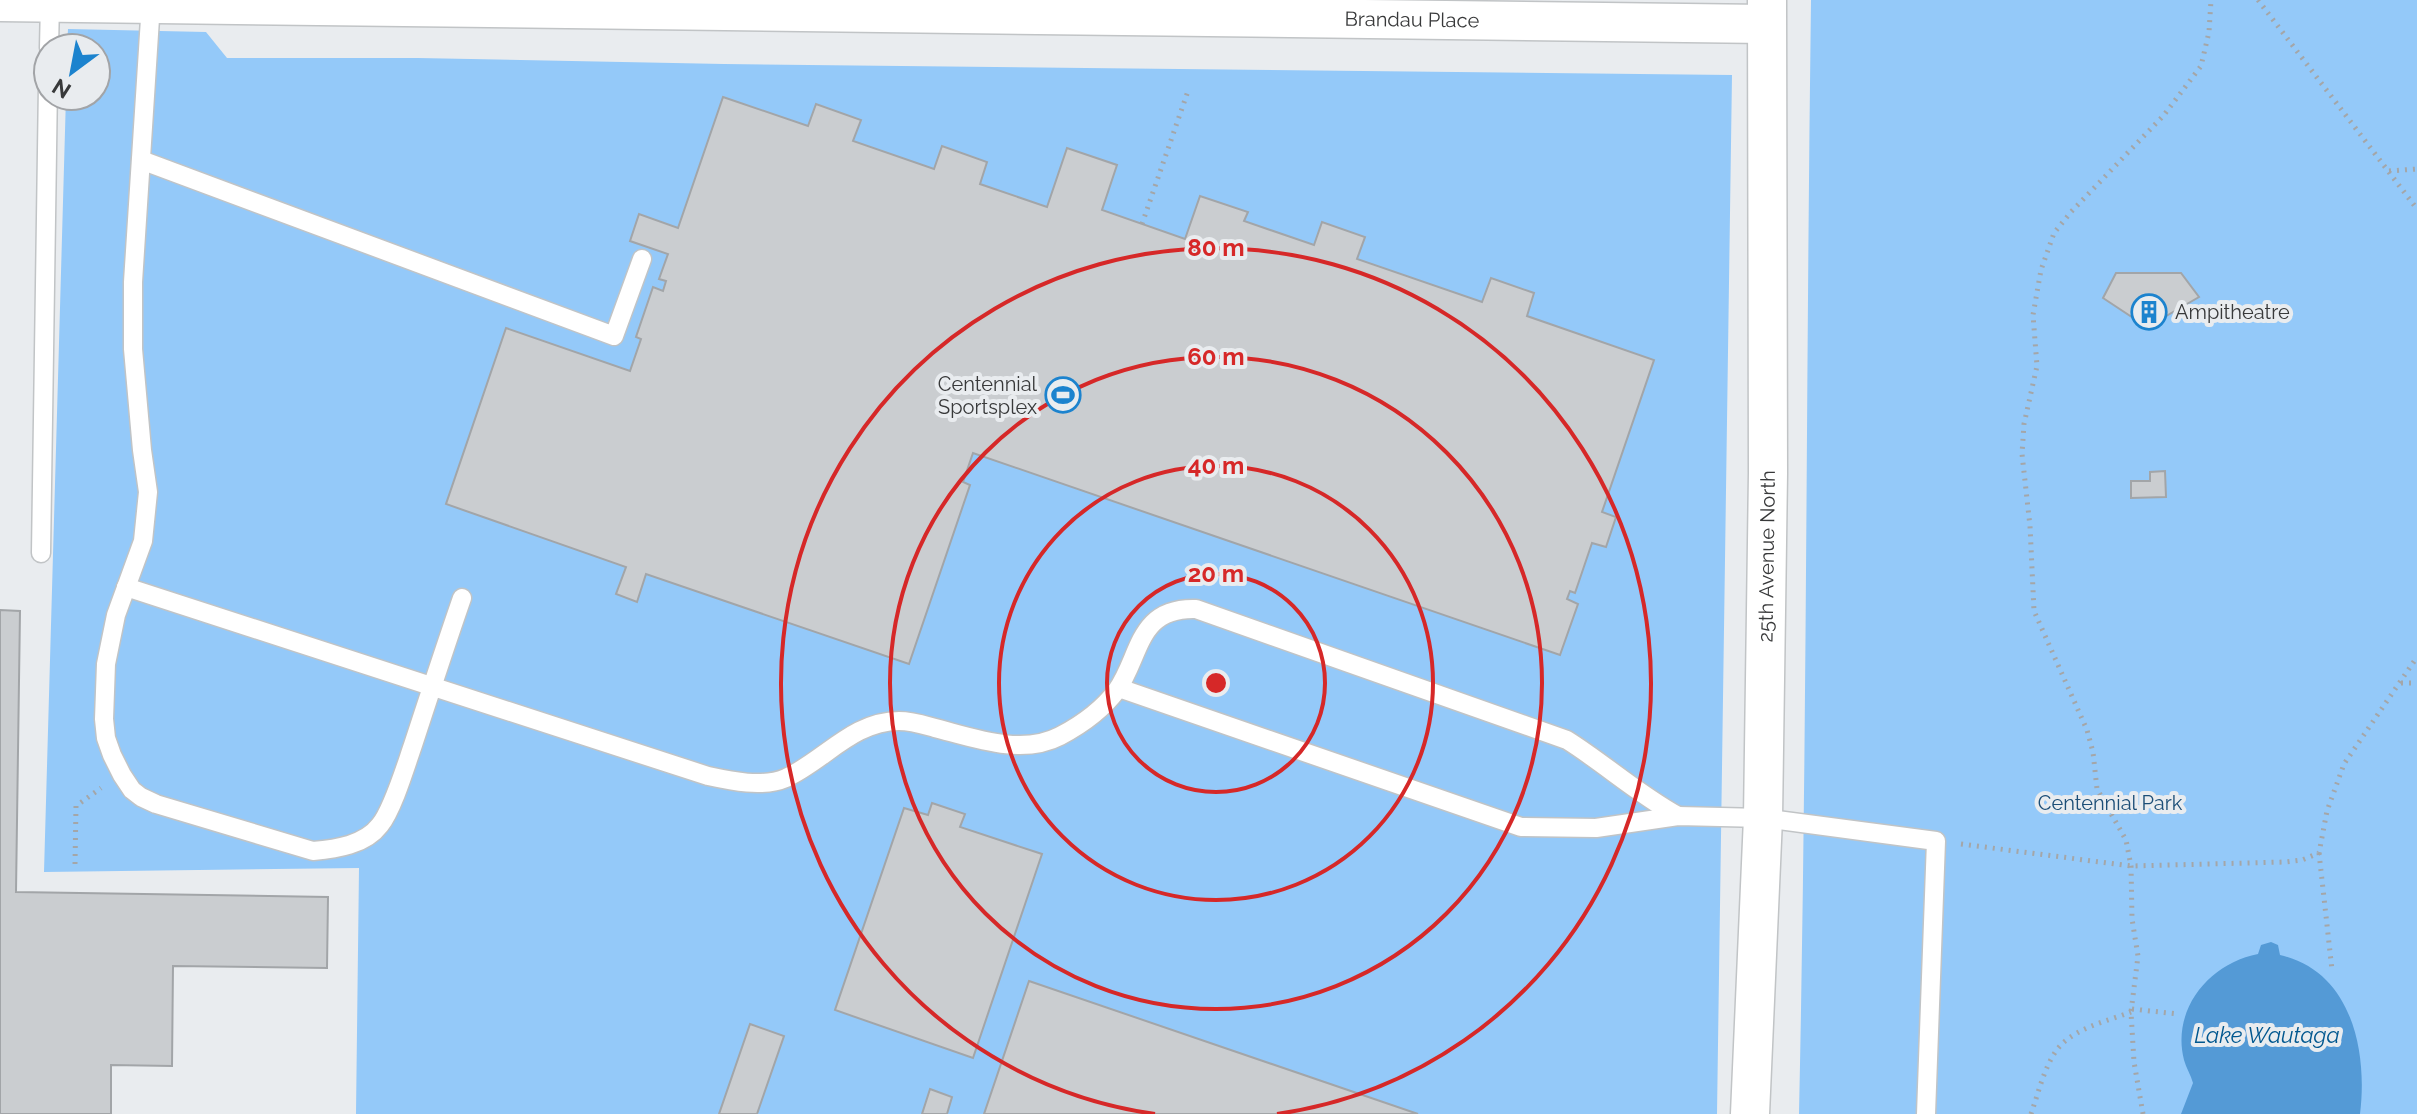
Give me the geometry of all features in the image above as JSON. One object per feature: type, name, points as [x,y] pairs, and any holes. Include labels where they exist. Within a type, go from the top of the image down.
[{"type":"street","name":"Brandau Place","points":[[0,2],[1767,12]]},
{"type":"street","name":"25th Avenue North","points":[[1750,1114],[1763,818],[1768,473],[1767,12]]},
{"type":"lane","points":[[49,32],[50,2]]},
{"type":"lane","points":[[151,3],[133,282],[133,349],[148,492],[143,541],[116,615],[105,684],[106,738],[121,773],[132,790],[156,804],[313,851],[347,846],[373,833],[385,817],[402,778],[462,598]]},
{"type":"lane","points":[[41,553],[48,112]]},
{"type":"lane","points":[[141,160],[614,336],[642,259]]},
{"type":"lane","points":[[126,587],[708,776],[733,781],[768,782],[785,778],[837,743],[872,725],[899,721],[997,743],[1028,745],[1058,737],[1088,718],[1119,688],[1147,629],[1173,612],[1196,609],[1567,740],[1650,800],[1678,816]]},
{"type":"lane","points":[[1119,688],[1521,827],[1596,828],[1678,816],[1763,818],[1936,841],[1926,1114]]},
{"type":"path","points":[[2143,1114],[2134,1062],[2131,1011],[2138,956],[2132,919],[2131,866],[2126,840],[2097,789],[2087,730],[2034,611],[2030,526],[2022,454],[2024,424],[2037,366],[2033,315],[2041,270],[2054,233],[2164,115],[2201,66],[2209,32],[2211,0]]},
{"type":"path","points":[[2258,0],[2417,209]]},
{"type":"path","points":[[1142,224],[1188,91]]},
{"type":"path","points":[[2388,171],[2417,169]]},
{"type":"path","points":[[2332,970],[2319,853],[2327,811],[2344,764],[2417,657]]},
{"type":"path","points":[[2400,683],[2417,683]]},
{"type":"path","points":[[75,864],[76,806],[121,773]]},
{"type":"path","points":[[1936,841],[2131,866],[2286,862],[2319,853]]},
{"type":"path","points":[[2031,1114],[2046,1071],[2060,1045],[2087,1028],[2131,1011],[2178,1014]]},
{"type":"green space","name":"Centennial Park","points":[[1811,0],[2417,0],[2417,1114],[1799,1114]]},
{"type":"green space","points":[[68,29],[206,32],[227,58],[1732,75],[1717,1114],[356,1114],[359,868],[44,872],[66,112],[112,112],[112,32],[68,32]]},
{"type":"water","name":"Lake Wautaga","points":[[2271,942],[2278,945],[2280,955],[2304,964],[2324,978],[2339,995],[2350,1016],[2361,1064],[2360,1114],[2181,1114],[2193,1083],[2181,1041],[2189,1006],[2198,991],[2224,967],[2258,954],[2261,945]]},
{"type":"building","name":"Centennial Sportsplex","points":[[723,97],[808,126],[816,104],[861,120],[853,141],[934,169],[942,146],[987,162],[980,184],[1047,207],[1067,148],[1117,165],[1102,210],[1185,239],[1200,196],[1248,212],[1244,221],[1314,245],[1322,222],[1365,237],[1357,259],[1482,302],[1491,278],[1534,293],[1527,316],[1654,360],[1602,512],[1616,517],[1606,547],[1592,543],[1575,593],[1570,591],[1567,599],[1578,604],[1560,655],[973,453],[963,482],[970,485],[909,664],[646,574],[637,602],[616,594],[626,567],[446,504],[506,328],[630,371],[641,339],[636,337],[653,287],[663,291],[666,281],[659,279],[668,254],[630,241],[639,214],[678,228]]},
{"type":"building","name":"Ampitheatre","points":[[2116,273],[2181,273],[2199,297],[2147,327],[2103,298]]},
{"type":"building","points":[[2165,471],[2166,497],[2131,498],[2131,481],[2150,481],[2150,472]]},
{"type":"building","points":[[0,610],[20,611],[16,892],[328,897],[327,968],[173,966],[172,1066],[111,1065],[111,1114],[0,1114]]},
{"type":"building","points":[[932,803],[965,814],[960,827],[1042,854],[973,1058],[835,1010],[904,808],[928,815]]},
{"type":"building","points":[[1029,981],[1418,1114],[984,1114]]},
{"type":"building","points":[[750,1024],[784,1036],[757,1114],[719,1114]]},
{"type":"building","points":[[930,1089],[952,1097],[947,1114],[922,1114]]},
{"type":"place","name":"Ampitheatre","points":[[2149,312]]},
{"type":"place","name":"Centennial Sportsplex","points":[[1063,395]]}]
